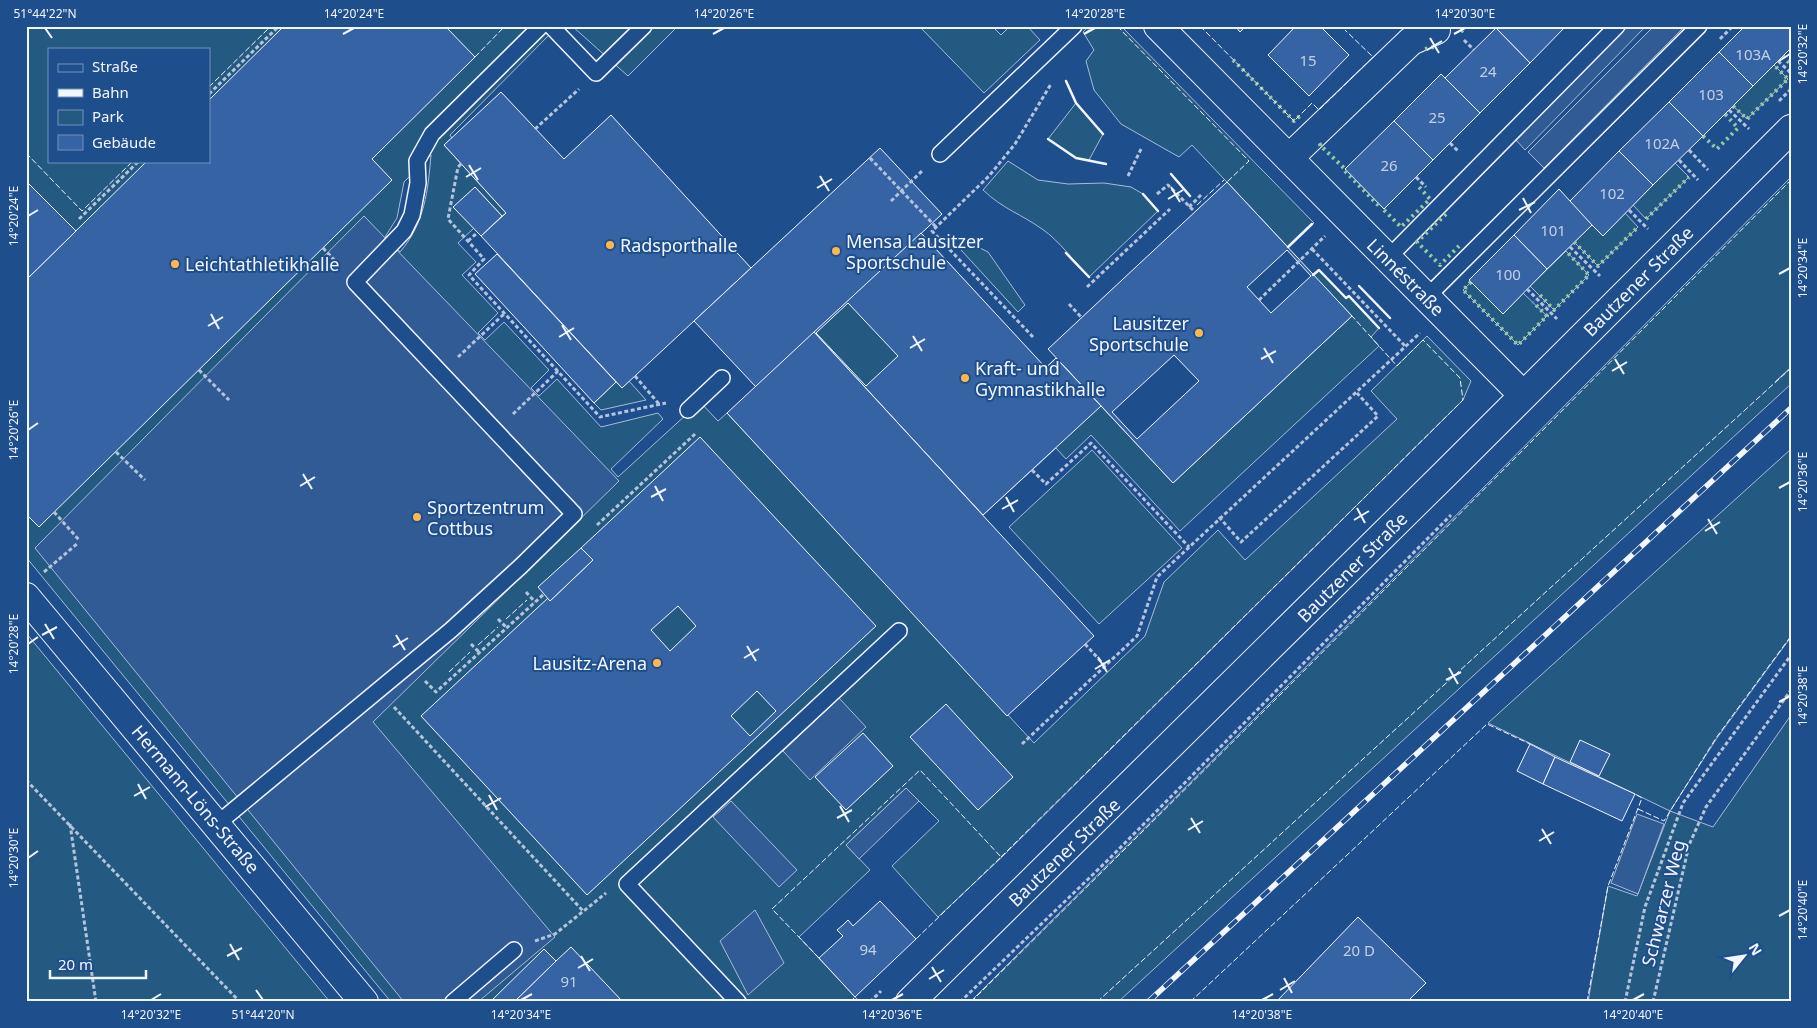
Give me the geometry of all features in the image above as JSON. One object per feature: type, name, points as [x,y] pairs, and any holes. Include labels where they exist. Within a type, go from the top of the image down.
[{"type":"street","name":"Linnéstraße","points":[[1158,26],[1523,395]]},
{"type":"street","points":[[1289,158],[1411,41],[1436,30]]},
{"type":"street","name":"Bautzener Straße","points":[[910,1002],[1791,129]]},
{"type":"street","name":"Hermann-Löns-Straße","points":[[26,597],[364,1002]]},
{"type":"lane","points":[[217,824],[451,630],[574,514],[355,282],[404,231],[412,215],[418,183],[418,161],[432,134],[541,26]]},
{"type":"lane","points":[[551,26],[596,73],[644,26]]},
{"type":"lane","points":[[940,154],[1074,26]]},
{"type":"lane","points":[[1388,258],[1617,26]]},
{"type":"lane","points":[[1427,298],[1699,26]]},
{"type":"lane","points":[[688,410],[722,378]]},
{"type":"lane","points":[[738,1002],[627,884],[899,631]]},
{"type":"lane","points":[[453,1002],[514,950]]},
{"type":"path","points":[[210,93],[279,26]]},
{"type":"path","points":[[1778,61],[1791,73]]},
{"type":"path","points":[[535,129],[596,73]]},
{"type":"path","points":[[1033,337],[932,231],[989,176],[1014,144],[1052,82]]},
{"type":"path","points":[[1729,110],[1749,130]]},
{"type":"path","points":[[1128,176],[1142,147]]},
{"type":"path","points":[[1688,150],[1708,170]]},
{"type":"path","points":[[870,158],[936,227]]},
{"type":"path","points":[[1679,160],[1698,180]]},
{"type":"path","points":[[79,219],[138,162]]},
{"type":"path","points":[[461,164],[458,167],[448,218],[484,259],[469,274],[600,417],[679,400],[704,426],[604,518]]},
{"type":"path","points":[[891,201],[916,176]]},
{"type":"path","points":[[1157,194],[1168,185],[1195,212]]},
{"type":"path","points":[[1189,206],[1202,194]]},
{"type":"path","points":[[1087,288],[1170,209]]},
{"type":"path","points":[[1629,210],[1648,229]]},
{"type":"path","points":[[1259,300],[1332,230]]},
{"type":"path","points":[[468,241],[477,232]]},
{"type":"path","points":[[1570,246],[1600,277]]},
{"type":"path","points":[[323,248],[346,270]]},
{"type":"path","points":[[1312,249],[1406,347]]},
{"type":"path","points":[[1527,289],[1557,319]]},
{"type":"path","points":[[1069,304],[1082,318]]},
{"type":"path","points":[[442,372],[506,313]]},
{"type":"path","points":[[1022,744],[1137,636],[1157,577],[1219,517],[1357,393],[1427,326]]},
{"type":"path","points":[[199,370],[229,400]]},
{"type":"path","points":[[496,430],[558,371]]},
{"type":"path","points":[[635,376],[660,404]]},
{"type":"path","points":[[1219,517],[1242,542],[1378,416],[1357,393]]},
{"type":"path","points":[[1032,470],[1046,484],[1091,443],[1189,547]]},
{"type":"path","points":[[116,452],[145,480]]},
{"type":"path","points":[[960,1002],[1109,859],[1457,509]]},
{"type":"path","points":[[44,572],[79,542],[54,512]]},
{"type":"path","points":[[523,590],[535,602]]},
{"type":"path","points":[[421,677],[436,692],[544,594]]},
{"type":"path","points":[[496,617],[507,628]]},
{"type":"path","points":[[469,642],[480,653]]},
{"type":"path","points":[[1085,644],[1105,666]]},
{"type":"path","points":[[1625,1002],[1646,907],[1683,803],[1791,655]]},
{"type":"path","name":"Schwarzer Weg","points":[[1653,1002],[1689,845],[1706,807],[1791,690]]},
{"type":"path","points":[[412,726],[584,912]]},
{"type":"path","points":[[26,780],[70,823],[240,1002]]},
{"type":"path","points":[[70,823],[96,1002]]},
{"type":"path","points":[[514,950],[555,934],[614,886],[627,884]]},
{"type":"green space","name":"Sportzentrum Cottbus","points":[[26,26],[558,26],[450,135],[452,138],[444,145],[506,213],[502,216],[475,187],[474,228],[458,243],[476,262],[462,275],[498,313],[478,333],[485,340],[504,322],[549,370],[531,388],[539,396],[557,379],[601,427],[658,413],[663,419],[611,469],[618,477],[700,402],[718,421],[727,413],[1034,743],[1145,636],[1164,582],[1218,530],[1245,560],[1397,419],[1371,391],[1427,336],[1471,381],[1463,400],[1002,857],[938,917],[892,866],[939,821],[906,788],[846,845],[870,870],[799,937],[858,1000],[856,1002],[391,1002],[26,557]],"holes":[[[431,155],[428,181],[420,218],[415,230],[400,252],[385,237],[397,218],[404,182]]]},
{"type":"green space","points":[[572,26],[678,26],[628,76]]},
{"type":"green space","points":[[919,26],[992,26],[1001,35],[1010,26],[1027,26],[1040,40],[984,93]]},
{"type":"green space","points":[[1089,26],[1121,26],[1314,223],[1288,247],[1192,145],[1179,157],[1121,124],[1094,90],[1086,61],[1094,50],[1083,32]]},
{"type":"green space","points":[[1774,65],[1788,79],[1747,119],[1733,106]]},
{"type":"green space","points":[[1076,103],[1103,134],[1089,160],[1076,158],[1048,139]]},
{"type":"green space","points":[[1008,161],[1038,180],[1068,184],[1104,183],[1131,187],[1143,194],[1158,211],[1089,277],[1049,234],[998,202],[983,190]]},
{"type":"green space","points":[[1675,163],[1689,177],[1646,219],[1633,205]]},
{"type":"green space","points":[[1791,177],[1791,367],[1775,382],[1791,368],[1791,384],[1118,1002],[970,1002],[1278,695]]},
{"type":"green space","points":[[1625,213],[1638,227],[1598,266],[1574,242],[1592,225],[1603,235]]},
{"type":"green space","name":"Kraft- und Gymnastikhalle","points":[[921,233],[1045,368],[1056,358],[1173,483],[1352,316],[1313,275],[1319,270],[1346,298],[1349,296],[1379,328],[1371,337],[1379,346],[1180,531],[1091,435],[1066,459],[1056,448],[983,515],[814,332]]},
{"type":"green space","points":[[968,242],[988,252],[1025,305],[1018,312],[961,250]]},
{"type":"green space","points":[[1566,251],[1589,275],[1554,310],[1530,286]]},
{"type":"green space","points":[[1471,282],[1503,314],[1523,293],[1547,316],[1518,345],[1463,290]]},
{"type":"green space","points":[[629,381],[646,400],[601,410],[594,403],[616,382],[622,388]]},
{"type":"green space","points":[[1791,449],[1791,637],[1717,738],[1670,811],[1488,723]]},
{"type":"green space","points":[[1092,450],[1182,548],[1099,624],[1009,527]]},
{"type":"green space","points":[[26,633],[330,1002],[26,1002]]},
{"type":"green space","points":[[1791,715],[1791,1002],[1588,1002],[1608,886],[1637,896],[1670,811],[1713,827]]},
{"type":"shaded area","points":[[1628,26],[1646,26],[1525,150],[1516,140]]},
{"type":"shaded area","points":[[1654,26],[1685,26],[1544,168],[1528,152]]},
{"type":"shaded area","points":[[364,216],[619,481],[373,722],[555,937],[478,1002],[404,1002],[35,548]]},
{"type":"shaded area","points":[[839,698],[866,727],[810,780],[783,751]]},
{"type":"shaded area","points":[[906,788],[919,801],[859,859],[846,845]]},
{"type":"shaded area","points":[[731,801],[797,870],[779,887],[713,817]]},
{"type":"shaded area","points":[[1637,814],[1664,824],[1638,894],[1611,883]]},
{"type":"shaded area","points":[[755,910],[784,963],[748,995],[720,941]]},
{"type":"building","name":"Leichtathletikhalle","points":[[284,26],[445,26],[475,57],[372,159],[392,180],[39,527],[26,514],[26,280],[146,162],[210,162],[210,99]]},
{"type":"building","points":[[1235,26],[1246,26],[1240,32]]},
{"type":"building","points":[[1296,26],[1320,26],[1349,55],[1309,96],[1268,55]]},
{"type":"building","points":[[1498,26],[1566,26],[1530,63],[1496,28]]},
{"type":"building","points":[[1745,26],[1791,26],[1791,48],[1753,86],[1719,52]]},
{"type":"building","points":[[1496,28],[1530,63],[1480,113],[1445,78]]},
{"type":"building","points":[[1719,52],[1753,86],[1703,136],[1669,102]]},
{"type":"building","points":[[1441,74],[1480,113],[1433,160],[1394,121]]},
{"type":"building","name":"Radsporthalle","points":[[501,92],[564,159],[611,115],[751,268],[622,388],[481,236],[506,213],[444,145]]},
{"type":"building","points":[[1669,102],[1703,136],[1653,185],[1619,151]]},
{"type":"building","points":[[1394,121],[1433,160],[1384,209],[1345,169]]},
{"type":"building","name":"Mensa Lausitzer Sportschule","points":[[880,148],[942,214],[756,387],[694,321]]},
{"type":"building","points":[[1619,151],[1653,185],[1603,236],[1569,202]]},
{"type":"building","points":[[26,181],[76,231],[26,280]]},
{"type":"building","name":"Lausitzer Sportschule","points":[[1227,182],[1352,316],[1173,483],[1048,349]],"holes":[[[1287,250],[1311,276],[1271,313],[1247,287]],[[1174,355],[1199,381],[1137,439],[1112,412]]]},
{"type":"building","points":[[475,187],[502,216],[481,236],[453,207]]},
{"type":"building","points":[[1559,189],[1592,225],[1547,269],[1514,235]]},
{"type":"building","name":"Kraft- und Gymnastikhalle","points":[[921,233],[1046,368],[1056,358],[1101,406],[983,515],[814,332]],"holes":[[[848,303],[898,356],[866,386],[816,333]]]},
{"type":"building","points":[[1514,235],[1547,269],[1503,314],[1469,280]]},
{"type":"building","points":[[497,254],[616,382],[594,403],[475,274]]},
{"type":"building","points":[[814,332],[1094,636],[1007,716],[727,413]]},
{"type":"building","name":"Lausitz-Arena","points":[[700,437],[876,626],[587,895],[421,716],[548,598],[550,601],[593,560],[581,548]],"holes":[[[678,606],[696,626],[670,651],[651,630]],[[757,691],[776,711],[750,736],[731,716]]]},
{"type":"building","points":[[581,548],[593,560],[550,601],[538,587]]},
{"type":"building","points":[[946,704],[1013,777],[978,810],[910,737]]},
{"type":"building","points":[[863,733],[893,766],[846,810],[815,777]]},
{"type":"building","points":[[1580,740],[1610,754],[1599,776],[1570,762]]},
{"type":"building","points":[[1530,744],[1555,757],[1543,784],[1517,771]]},
{"type":"building","points":[[1555,757],[1635,794],[1622,821],[1543,784]]},
{"type":"building","points":[[880,901],[916,939],[855,997],[819,958],[843,936],[837,930],[848,920],[853,926]]},
{"type":"building","points":[[1358,917],[1426,983],[1407,1002],[1276,1002]]},
{"type":"building","points":[[571,947],[623,1002],[514,1002],[556,961]]},
{"type":"building","points":[[544,949],[556,961],[514,1002],[490,1002]]},
{"type":"railway","points":[[1148,1002],[1791,408]]},
{"type":"hedge","points":[[1461,32],[1466,26]]},
{"type":"hedge","points":[[1425,49],[1438,46]]},
{"type":"hedge","points":[[1783,56],[1791,65]]},
{"type":"hedge","points":[[1233,60],[1294,121],[1301,115]]},
{"type":"hedge","points":[[1733,106],[1747,119],[1788,79],[1774,65]]},
{"type":"hedge","points":[[1703,136],[1717,149],[1738,128],[1725,114]]},
{"type":"hedge","points":[[1322,144],[1320,145],[1345,169]]},
{"type":"hedge","points":[[1345,171],[1379,206]]},
{"type":"hedge","points":[[1646,219],[1689,177]]},
{"type":"hedge","points":[[1384,210],[1401,227],[1430,199],[1418,186]]},
{"type":"hedge","points":[[1446,214],[1417,242],[1440,265],[1459,246]]},
{"type":"hedge","points":[[1574,242],[1598,266],[1638,227]]},
{"type":"hedge","points":[[1540,295],[1554,310],[1589,275],[1566,251]]},
{"type":"hedge","points":[[1471,282],[1463,290],[1518,345],[1547,316],[1533,302]]},
{"type":"fence","points":[[210,86],[271,26]]},
{"type":"fence","points":[[475,57],[505,26]]},
{"type":"fence","points":[[1085,34],[1092,26]]},
{"type":"fence","points":[[1117,26],[1249,161],[1227,182]]},
{"type":"fence","points":[[1200,26],[1294,121],[1312,103],[1319,110],[1373,57],[1345,30]]},
{"type":"fence","points":[[26,153],[82,211],[132,162]]},
{"type":"fence","points":[[1197,205],[1224,180]]},
{"type":"fence","points":[[971,1002],[1279,696],[1791,180]]},
{"type":"fence","points":[[1001,857],[1463,400],[1460,378],[1423,340],[1397,366],[1352,316]]},
{"type":"fence","points":[[1097,1002],[1791,368]]},
{"type":"fence","points":[[506,619],[527,600]]},
{"type":"fence","points":[[478,645],[498,627]]},
{"type":"fence","points":[[1638,809],[1664,821],[1716,738],[1791,636]]},
{"type":"fence","points":[[449,672],[470,652]]},
{"type":"fence","points":[[1190,1002],[1487,724],[1530,744]]},
{"type":"fence","points":[[819,958],[772,909],[920,770],[1001,857],[916,939]]},
{"type":"fence","points":[[1587,1002],[1608,886],[1642,798],[1635,794]]},
{"type":"fence","points":[[850,1002],[855,997]]},
{"type":"wall","points":[[1066,81],[1076,103],[1103,134]]},
{"type":"wall","points":[[1048,139],[1076,158],[1106,164]]},
{"type":"wall","points":[[1171,174],[1190,196]]},
{"type":"wall","points":[[1143,194],[1158,211]]},
{"type":"wall","points":[[1288,247],[1312,224]]},
{"type":"wall","points":[[1066,253],[1089,277]]},
{"type":"wall","points":[[1313,275],[1319,270],[1346,298],[1349,296],[1379,328]]},
{"type":"wall","points":[[1359,286],[1390,318]]},
{"type":"place","name":"Radsporthalle","points":[[610,245]]},
{"type":"place","name":"Mensa Lausitzer Sportschule","points":[[836,251]]},
{"type":"place","name":"Leichtathletikhalle","points":[[175,264]]},
{"type":"place","name":"Lausitzer Sportschule","points":[[1199,333]]},
{"type":"place","name":"Kraft- und Gymnastikhalle","points":[[965,378]]},
{"type":"place","name":"Sportzentrum Cottbus","points":[[417,517]]},
{"type":"place","name":"Lausitz-Arena","points":[[657,663]]}]
